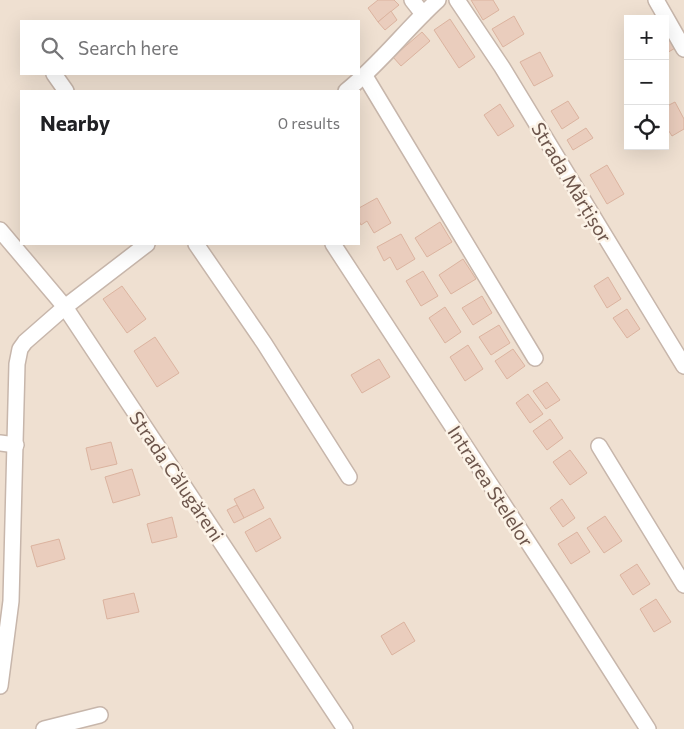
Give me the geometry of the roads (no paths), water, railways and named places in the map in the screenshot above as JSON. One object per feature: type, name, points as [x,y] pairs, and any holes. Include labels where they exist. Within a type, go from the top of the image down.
[{"type":"street","points":[[412,0],[423,14]]},
{"type":"street","points":[[347,90],[365,76],[438,0]]},
{"type":"street","name":"Strada Mărțișor","points":[[456,0],[502,67],[684,366]]},
{"type":"street","points":[[656,0],[684,49]]},
{"type":"street","points":[[55,75],[65,90]]},
{"type":"street","points":[[365,76],[535,358]]},
{"type":"street","name":"Strada Călugăreni","points":[[0,230],[65,307],[345,729]]},
{"type":"street","points":[[0,686],[2,641],[11,602],[17,364],[20,349],[25,342],[65,307],[146,245]]},
{"type":"street","points":[[197,245],[264,343],[350,477]]},
{"type":"street","name":"Intrarea Stelelor","points":[[334,245],[648,729]]},
{"type":"street","points":[[0,443],[16,445]]},
{"type":"street","points":[[599,446],[684,585]]},
{"type":"street","points":[[44,729],[100,715]]}]
